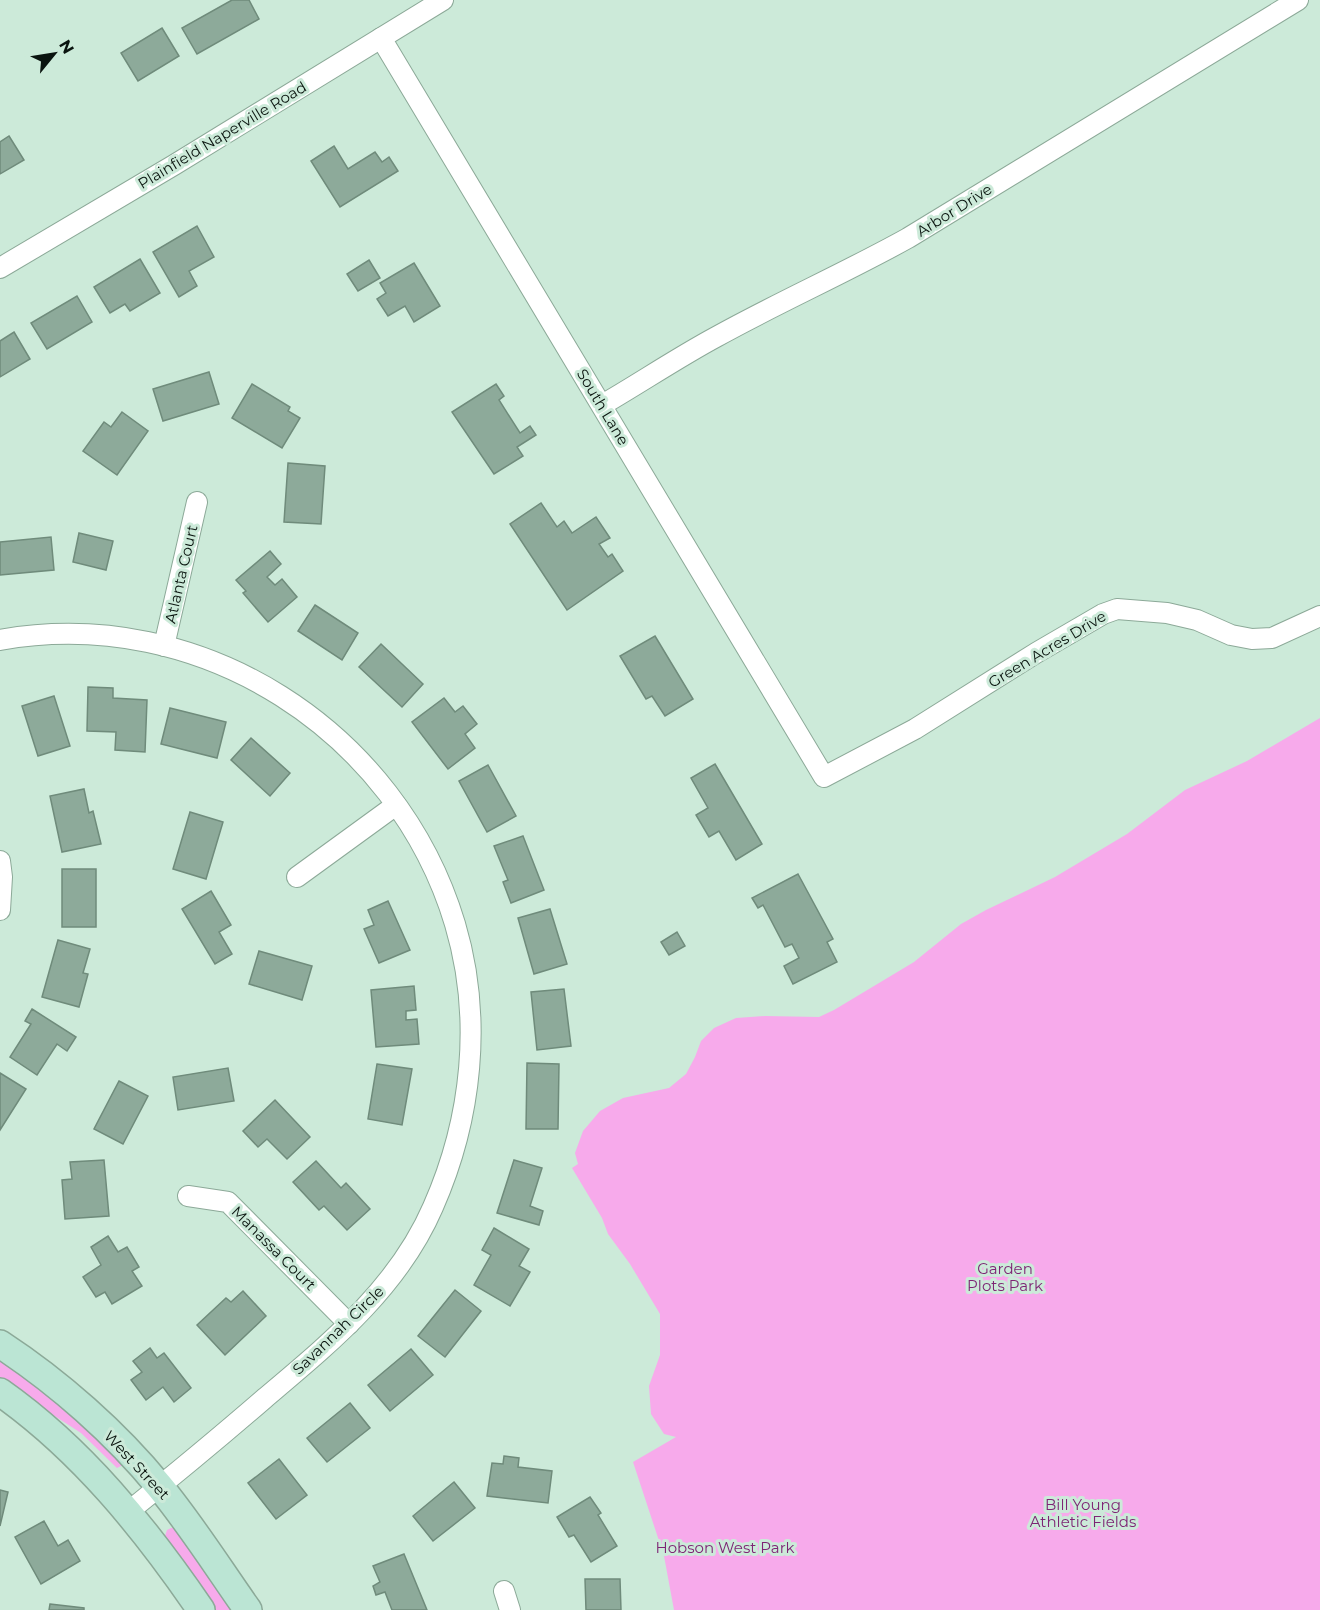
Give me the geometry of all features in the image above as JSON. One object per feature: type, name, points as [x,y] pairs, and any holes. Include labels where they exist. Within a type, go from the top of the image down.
[{"type":"street","name":"Plainfield Naperville Road","points":[[0,268],[174,165],[443,0]]},
{"type":"street","name":"Arbor Drive","points":[[602,405],[714,337],[860,265],[908,238],[1298,0]]},
{"type":"street","name":"South Lane","points":[[381,38],[602,405],[787,719],[824,777]]},
{"type":"street","name":"Atlanta Court","points":[[165,646],[197,502]]},
{"type":"street","name":"Green Acres Drive","points":[[824,777],[915,729],[1103,614],[1117,609],[1167,613],[1197,620],[1232,635],[1252,639],[1272,638],[1320,616]]},
{"type":"street","name":"Savannah Circle","points":[[0,640],[40,635],[98,635],[139,640],[186,651],[228,667],[288,700],[349,748],[373,774],[396,805],[435,870],[455,925],[467,977],[471,1021],[470,1063],[463,1118],[455,1149],[433,1208],[398,1268],[374,1300],[320,1352],[128,1512]]},
{"type":"street","points":[[297,877],[396,805]]},
{"type":"street","points":[[0,861],[2,877],[0,910]]},
{"type":"street","name":"Manassa Court","points":[[188,1197],[228,1202],[349,1324]]},
{"type":"street","name":"West Street","points":[[0,1344],[29,1363],[83,1408],[160,1487],[248,1610]]},
{"type":"street","points":[[0,1392],[22,1407],[69,1448],[128,1512],[168,1562],[201,1610]]},
{"type":"street","points":[[504,1591],[510,1610]]},
{"type":"green space","name":"Garden Plots Park","points":[[1320,718],[1320,1610],[674,1610],[664,1556],[633,1462],[676,1437],[664,1434],[651,1414],[649,1386],[660,1355],[660,1314],[630,1264],[608,1234],[602,1218],[572,1168],[578,1164],[575,1153],[583,1131],[600,1111],[623,1098],[669,1088],[686,1074],[701,1041],[714,1028],[736,1018],[819,1017],[834,1010],[914,962],[961,924],[1055,877],[1127,834],[1185,790],[1247,761]]},
{"type":"green space","points":[[0,1357],[53,1398],[123,1465],[117,1468],[81,1433],[0,1377]]},
{"type":"green space","points":[[175,1528],[235,1610],[213,1610],[166,1541],[167,1530]]},
{"type":"building","points":[[232,0],[249,0],[259,19],[197,54],[182,28]]},
{"type":"building","points":[[162,28],[179,56],[138,81],[121,53]]},
{"type":"building","points":[[9,136],[24,160],[0,174],[0,142]]},
{"type":"building","points":[[334,146],[348,169],[375,152],[382,162],[389,157],[398,171],[340,207],[311,161]]},
{"type":"building","points":[[197,226],[214,257],[189,271],[197,286],[179,297],[153,252]]},
{"type":"building","points":[[140,259],[160,293],[130,311],[125,304],[110,313],[94,287]]},
{"type":"building","points":[[369,260],[380,278],[358,291],[347,274]]},
{"type":"building","points":[[414,263],[440,306],[414,322],[405,306],[388,316],[377,299],[386,293],[380,283]]},
{"type":"building","points":[[77,296],[92,322],[47,349],[31,323]]},
{"type":"building","points":[[14,332],[30,359],[0,377],[0,341]]},
{"type":"building","points":[[209,372],[219,404],[163,421],[153,389]]},
{"type":"building","points":[[252,384],[290,407],[288,411],[300,418],[282,448],[232,418]]},
{"type":"building","points":[[496,384],[504,396],[499,400],[520,433],[530,426],[536,435],[517,447],[523,456],[494,474],[452,412]]},
{"type":"building","points":[[122,412],[148,431],[117,475],[83,451],[104,422],[111,427]]},
{"type":"building","points":[[288,463],[325,466],[321,524],[284,522]]},
{"type":"building","points":[[541,503],[557,527],[564,521],[572,533],[596,517],[610,538],[599,544],[608,557],[612,554],[623,571],[567,610],[510,524]]},
{"type":"building","points":[[79,533],[113,541],[106,570],[73,562]]},
{"type":"building","points":[[51,537],[54,570],[0,575],[0,542]]},
{"type":"building","points":[[270,551],[281,564],[267,577],[275,585],[282,579],[297,597],[268,622],[243,593],[246,591],[236,580]]},
{"type":"building","points":[[315,605],[358,633],[342,660],[298,631]]},
{"type":"building","points":[[655,636],[693,699],[665,716],[652,696],[646,699],[620,656]]},
{"type":"building","points":[[381,644],[423,684],[402,707],[359,667]]},
{"type":"building","points":[[88,687],[113,688],[113,698],[147,700],[145,752],[115,750],[116,732],[87,731]]},
{"type":"building","points":[[54,696],[70,746],[38,756],[22,706]]},
{"type":"building","points":[[444,698],[455,712],[463,706],[477,724],[465,734],[475,748],[448,769],[412,722]]},
{"type":"building","points":[[170,708],[226,722],[217,758],[161,744]]},
{"type":"building","points":[[251,738],[290,773],[270,796],[231,760]]},
{"type":"building","points":[[715,764],[762,844],[736,860],[719,831],[709,837],[696,815],[708,808],[691,778]]},
{"type":"building","points":[[488,765],[516,816],[487,832],[459,781]]},
{"type":"building","points":[[84,789],[89,813],[93,811],[101,844],[62,852],[50,796]]},
{"type":"building","points":[[190,812],[223,822],[206,879],[173,869]]},
{"type":"building","points":[[523,836],[544,890],[511,903],[503,882],[508,880],[494,846]]},
{"type":"building","points":[[62,869],[96,869],[96,927],[62,927]]},
{"type":"building","points":[[798,874],[833,939],[827,942],[837,962],[793,984],[784,966],[799,958],[792,944],[785,947],[763,905],[758,908],[752,898]]},
{"type":"building","points":[[211,891],[231,925],[219,932],[232,954],[215,964],[182,909]]},
{"type":"building","points":[[388,901],[410,950],[379,963],[364,929],[374,925],[368,910]]},
{"type":"building","points":[[550,909],[567,964],[534,974],[518,918]]},
{"type":"building","points":[[677,932],[685,946],[669,955],[661,942]]},
{"type":"building","points":[[58,940],[90,949],[83,973],[88,974],[79,1007],[42,997]]},
{"type":"building","points":[[259,951],[312,966],[302,1000],[249,984]]},
{"type":"building","points":[[414,986],[416,1010],[406,1011],[406,1020],[417,1019],[419,1044],[376,1047],[371,990]]},
{"type":"building","points":[[564,989],[571,1046],[537,1050],[531,992]]},
{"type":"building","points":[[32,1009],[76,1037],[67,1051],[57,1044],[37,1075],[10,1057],[31,1024],[25,1021]]},
{"type":"building","points":[[527,1063],[559,1064],[558,1129],[526,1129]]},
{"type":"building","points":[[377,1064],[412,1069],[402,1125],[368,1119]]},
{"type":"building","points":[[228,1068],[234,1101],[178,1110],[173,1077]]},
{"type":"building","points":[[0,1073],[26,1089],[0,1130]]},
{"type":"building","points":[[119,1081],[148,1096],[123,1144],[94,1129]]},
{"type":"building","points":[[275,1100],[310,1137],[287,1159],[267,1139],[258,1147],[243,1131]]},
{"type":"building","points":[[104,1160],[109,1216],[65,1219],[62,1180],[72,1179],[70,1162]]},
{"type":"building","points":[[514,1160],[542,1168],[530,1206],[543,1211],[539,1225],[497,1213]]},
{"type":"building","points":[[316,1161],[341,1188],[346,1183],[370,1209],[347,1230],[324,1206],[319,1210],[293,1182]]},
{"type":"building","points":[[494,1228],[529,1249],[519,1266],[530,1272],[510,1306],[474,1285],[491,1255],[482,1250]]},
{"type":"building","points":[[108,1236],[118,1252],[127,1247],[139,1267],[132,1271],[142,1286],[112,1304],[105,1292],[96,1297],[83,1277],[101,1265],[91,1247]]},
{"type":"building","points":[[455,1290],[481,1311],[445,1357],[418,1336]]},
{"type":"building","points":[[243,1291],[266,1316],[225,1355],[197,1325],[226,1298],[231,1302]]},
{"type":"building","points":[[150,1348],[157,1358],[164,1353],[191,1388],[174,1402],[163,1387],[146,1400],[131,1380],[142,1372],[133,1361]]},
{"type":"building","points":[[411,1349],[433,1375],[390,1411],[368,1385]]},
{"type":"building","points":[[350,1403],[370,1428],[327,1462],[307,1438]]},
{"type":"building","points":[[504,1456],[519,1458],[518,1467],[552,1471],[548,1503],[487,1496],[492,1463],[503,1464]]},
{"type":"building","points":[[279,1459],[307,1495],[276,1519],[248,1483]]},
{"type":"building","points":[[454,1482],[475,1508],[433,1541],[413,1516]]},
{"type":"building","points":[[0,1490],[8,1492],[0,1526]]},
{"type":"building","points":[[590,1497],[601,1513],[598,1515],[617,1546],[591,1562],[574,1535],[569,1537],[557,1517]]},
{"type":"building","points":[[44,1521],[58,1546],[68,1540],[80,1561],[41,1584],[15,1537]]},
{"type":"building","points":[[404,1554],[427,1610],[392,1610],[385,1592],[376,1595],[373,1586],[380,1582],[373,1566]]},
{"type":"building","points":[[585,1579],[620,1579],[621,1610],[586,1610]]},
{"type":"building","points":[[50,1604],[84,1608],[84,1610],[49,1610]]},
{"type":"park label","name":"Bill Young Athletic Fields","points":[[1083,1512]]},
{"type":"park label","name":"Hobson West Park","points":[[725,1547]]}]
